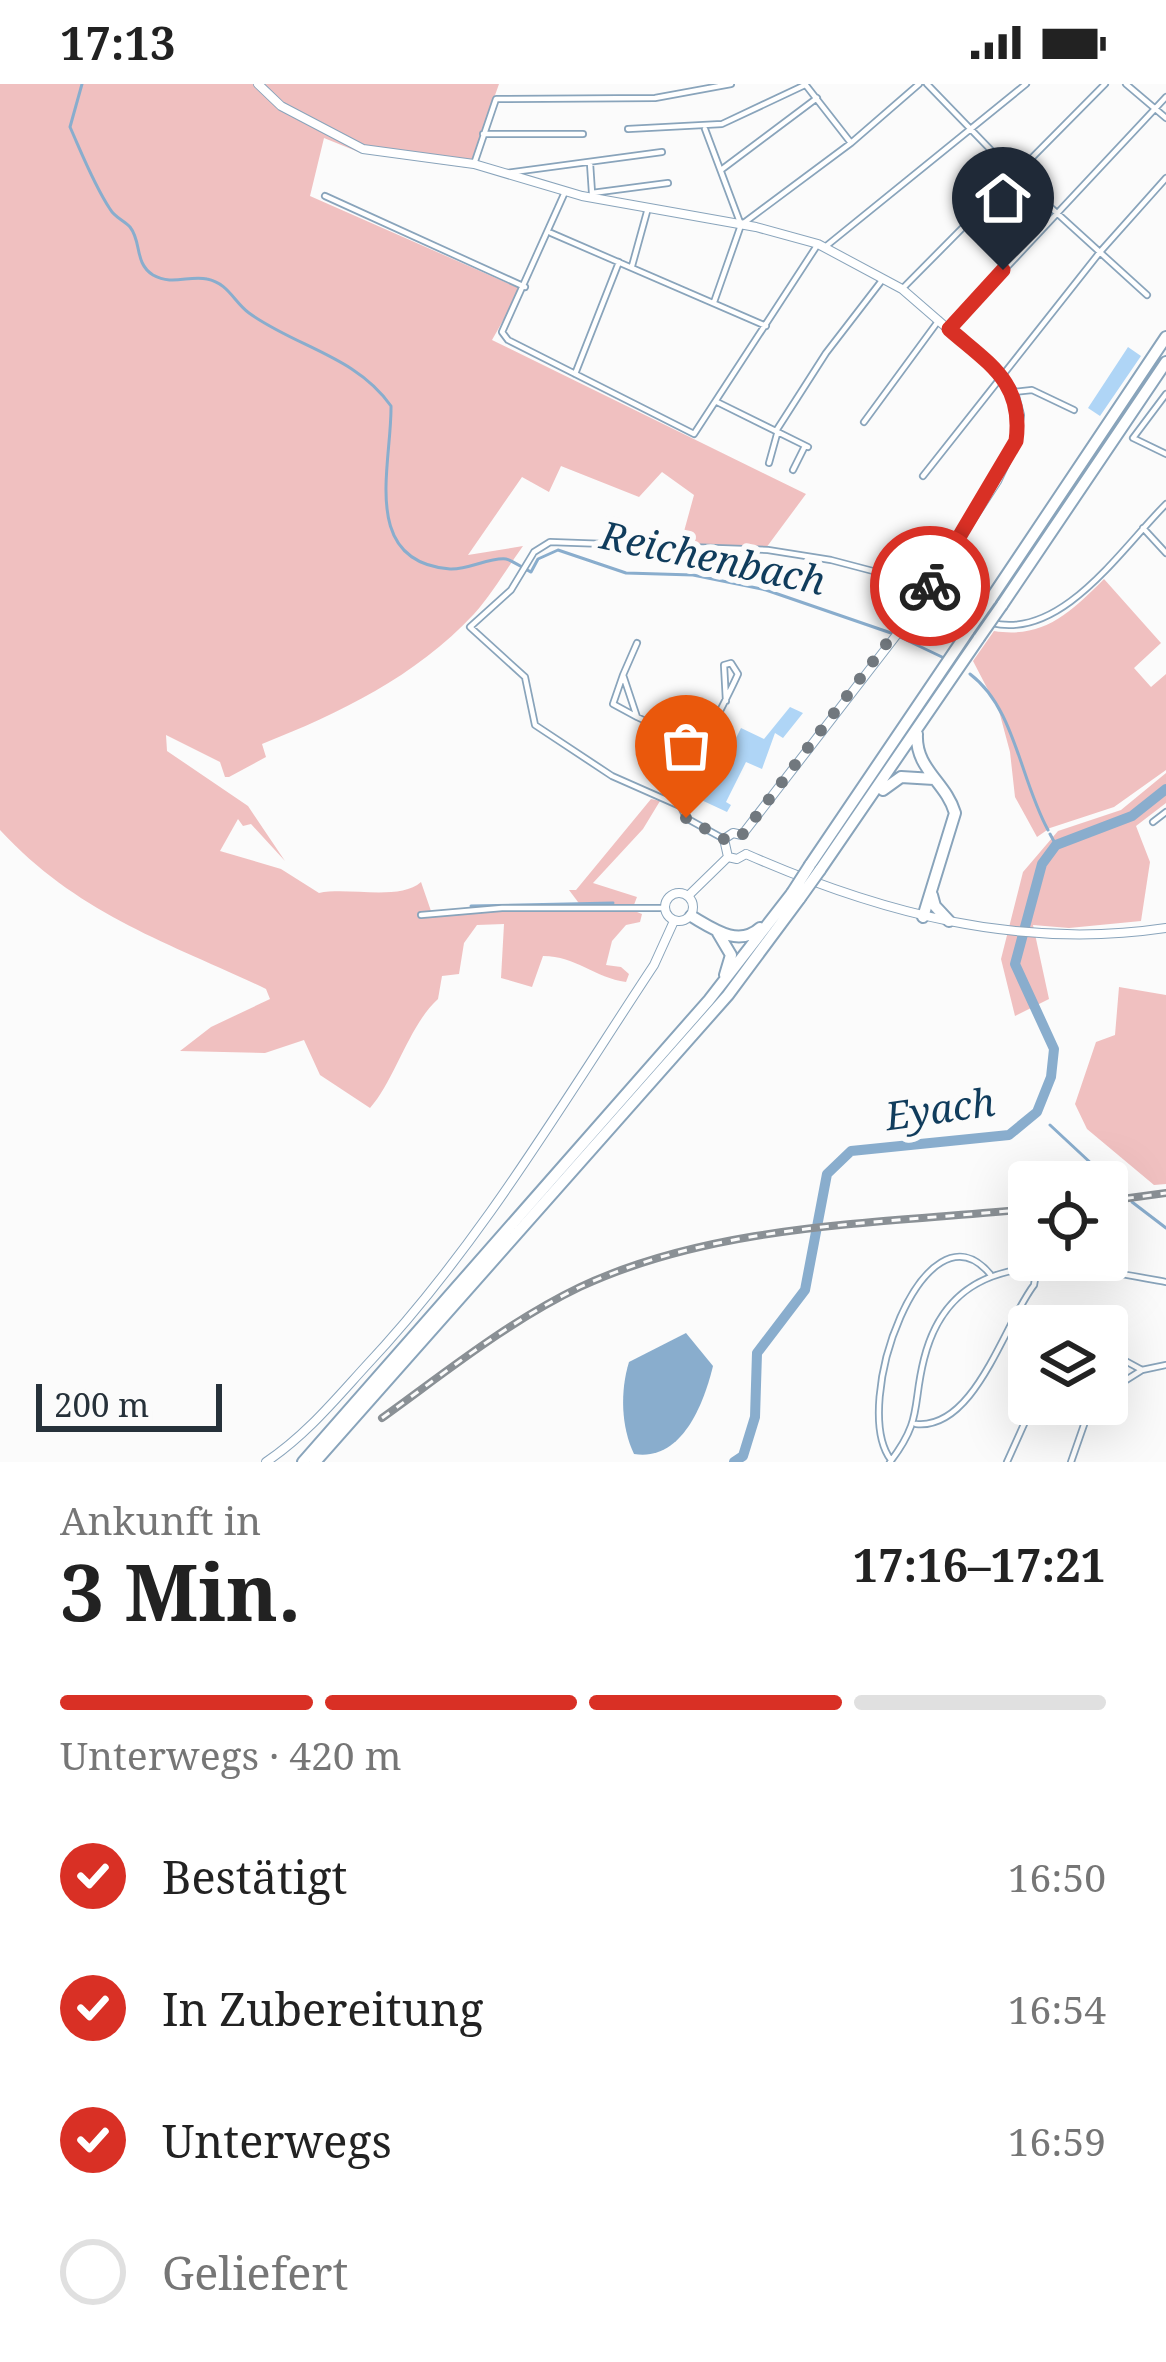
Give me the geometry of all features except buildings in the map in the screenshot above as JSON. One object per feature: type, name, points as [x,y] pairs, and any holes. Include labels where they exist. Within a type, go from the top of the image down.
[{"type":"highway","points":[[996,603],[1166,337]]},
{"type":"highway","points":[[315,1462],[728,994],[1166,362]]},
{"type":"highway","points":[[864,809],[974,634]]},
{"type":"highway","points":[[917,731],[919,757],[951,800],[955,813],[954,829],[932,879],[923,916]]},
{"type":"highway","points":[[815,868],[890,781],[914,775],[934,779]]},
{"type":"highway","points":[[932,879],[934,906],[949,921]]},
{"type":"highway","points":[[691,916],[727,935],[750,937],[796,895]]},
{"type":"highway","points":[[303,1462],[709,1000],[783,904]]},
{"type":"highway","points":[[709,1000],[729,968],[731,955],[726,941],[711,927]]},
{"type":"street","points":[[258,84],[280,106],[363,149],[474,164],[566,192],[741,224],[822,246],[902,289],[1000,374],[1014,392],[1020,415],[1016,441],[930,586],[742,835]]},
{"type":"street","points":[[474,164],[496,99],[655,98],[731,84]]},
{"type":"street","points":[[721,170],[816,96],[822,84]]},
{"type":"street","points":[[713,302],[741,224],[851,143],[919,84]]},
{"type":"street","points":[[927,84],[1015,175],[1147,295]]},
{"type":"street","points":[[566,192],[502,332],[508,340],[697,434],[822,246],[1026,84]]},
{"type":"street","points":[[902,289],[1106,84]]},
{"type":"street","points":[[1126,84],[1166,118]]},
{"type":"street","points":[[628,129],[722,124],[805,85],[851,143]]},
{"type":"street","points":[[949,329],[1166,98]]},
{"type":"street","points":[[704,127],[741,224]]},
{"type":"street","points":[[483,134],[583,134]]},
{"type":"street","points":[[506,172],[662,152]]},
{"type":"street","points":[[590,163],[593,196]]},
{"type":"street","points":[[922,476],[1000,374],[1166,178]]},
{"type":"street","points":[[593,196],[668,183]]},
{"type":"street","points":[[325,196],[525,287]]},
{"type":"street","points":[[632,266],[648,208]]},
{"type":"street","points":[[550,233],[766,326]]},
{"type":"street","points":[[575,375],[619,262]]},
{"type":"street","points":[[769,463],[777,432],[826,353],[884,278]]},
{"type":"street","points":[[864,422],[939,320]]},
{"type":"street","points":[[1014,392],[1032,390],[1074,410]]},
{"type":"street","points":[[1166,394],[1132,438],[1166,454]]},
{"type":"street","points":[[717,402],[806,446],[794,470]]},
{"type":"street","points":[[728,857],[724,839],[686,818],[680,806],[612,776],[535,725],[525,677],[470,627],[511,590],[534,552],[550,542],[768,550],[831,560],[930,586],[982,620],[1009,627],[1035,625],[1070,602],[1166,505]]},
{"type":"street","points":[[1143,527],[1166,553]]},
{"type":"street","points":[[637,643],[613,704],[703,748]]},
{"type":"street","points":[[680,806],[739,674],[731,663],[721,670],[726,701]]},
{"type":"street","points":[[623,675],[637,717]]},
{"type":"street","points":[[1153,821],[1166,812]]},
{"type":"street","points":[[724,839],[733,833],[748,843],[746,854],[737,860],[728,857]]},
{"type":"street","points":[[746,854],[857,900],[949,921],[1034,934],[1166,928]]},
{"type":"street","points":[[688,896],[728,857]]},
{"type":"street","points":[[665,908],[675,894],[688,896]]},
{"type":"street","points":[[266,1462],[326,1410],[418,1310],[474,1238],[654,965],[674,921],[691,916],[694,908],[688,896]]},
{"type":"street","points":[[421,915],[502,908],[665,908]]},
{"type":"street","points":[[665,908],[674,921]]},
{"type":"street","points":[[891,1461],[880,1438],[878,1400],[890,1343],[910,1298],[928,1271],[950,1257],[968,1257],[990,1274]]},
{"type":"street","points":[[891,1461],[915,1424],[923,1362],[939,1322],[969,1287],[990,1274],[1008,1272]]},
{"type":"street","points":[[1128,1278],[1166,1282]]},
{"type":"street","points":[[915,1424],[945,1420],[968,1397],[1035,1281]]},
{"type":"street","points":[[1128,1362],[1142,1370]]},
{"type":"street","points":[[1128,1378],[1166,1365]]},
{"type":"street","points":[[1007,1462],[1024,1425]]},
{"type":"street","points":[[1071,1462],[1084,1425]]},
{"type":"shaded area","points":[[0,84],[499,84],[469,168],[361,153],[324,138],[310,196],[521,289],[492,340],[806,494],[766,548],[680,546],[694,495],[662,472],[639,497],[561,466],[549,492],[522,477],[468,555],[523,546],[474,614],[427,657],[348,706],[262,744],[266,757],[229,777],[220,762],[166,735],[167,751],[248,806],[285,861],[251,824],[243,826],[238,819],[220,851],[281,869],[319,893],[400,891],[421,882],[431,911],[581,906],[569,890],[576,890],[651,799],[660,801],[643,829],[593,883],[637,897],[632,910],[642,914],[640,922],[626,925],[612,941],[606,965],[621,967],[629,974],[626,982],[543,956],[532,987],[501,978],[504,924],[477,925],[464,943],[459,974],[442,976],[438,999],[370,1108],[320,1075],[304,1040],[265,1053],[180,1051],[211,1027],[270,999],[266,989],[92,905],[0,830]]},
{"type":"shaded area","points":[[1104,579],[1161,643],[1134,668],[1151,687],[1166,674],[1166,770],[1114,807],[1050,828],[1037,837],[1015,797],[999,711],[973,661],[994,631],[1042,627],[1068,612]]},
{"type":"shaded area","points":[[1166,773],[1166,803],[1136,826],[1150,862],[1141,921],[1069,928],[1033,925],[1049,999],[1015,1016],[1001,959],[1023,872],[1058,831],[1121,810]]},
{"type":"shaded area","points":[[1119,987],[1166,995],[1166,1184],[1154,1185],[1087,1129],[1075,1104],[1096,1042],[1115,1035]]},
{"type":"water","points":[[686,1333],[713,1366],[704,1396],[678,1439],[651,1454],[634,1454],[623,1409],[629,1362]]},
{"type":"waterway","name":"Reichenbach","points":[[82,84],[70,127],[104,200],[134,233],[147,270],[167,280],[200,278],[220,284],[267,325],[361,375],[391,406],[387,507],[403,549],[421,562],[457,569],[506,559],[531,572],[538,559],[558,550],[626,573],[693,575],[766,590],[891,633]]},
{"type":"waterway","name":"Reichenbach","points":[[900,637],[942,657]]},
{"type":"waterway","name":"Reichenbach","points":[[970,674],[985,688],[1007,725],[1048,830]]},
{"type":"waterway","name":"Eyach","points":[[734,1462],[743,1456],[755,1417],[757,1353],[805,1290],[827,1174],[851,1151],[1009,1135],[1037,1112],[1051,1077],[1054,1049],[1015,964],[1042,864],[1056,845],[1132,816],[1166,789]]},
{"type":"waterway","name":"Reichenbach","points":[[1050,834],[1056,845]]},
{"type":"waterway","points":[[471,906],[613,903]]},
{"type":"waterway","points":[[1050,1125],[1089,1161]]},
{"type":"waterway","points":[[1132,1202],[1166,1228]]},
{"type":"railway","points":[[1128,1198],[1166,1193]]},
{"type":"railway","points":[[382,1418],[528,1315],[633,1266],[743,1238],[1008,1211]]},
{"type":"way so far","points":[[686,818],[724,839],[733,833],[742,835],[930,586]]},
{"type":"route","points":[[930,586],[997,481],[1016,441],[1020,415],[1014,392],[949,329],[1003,270]]}]
